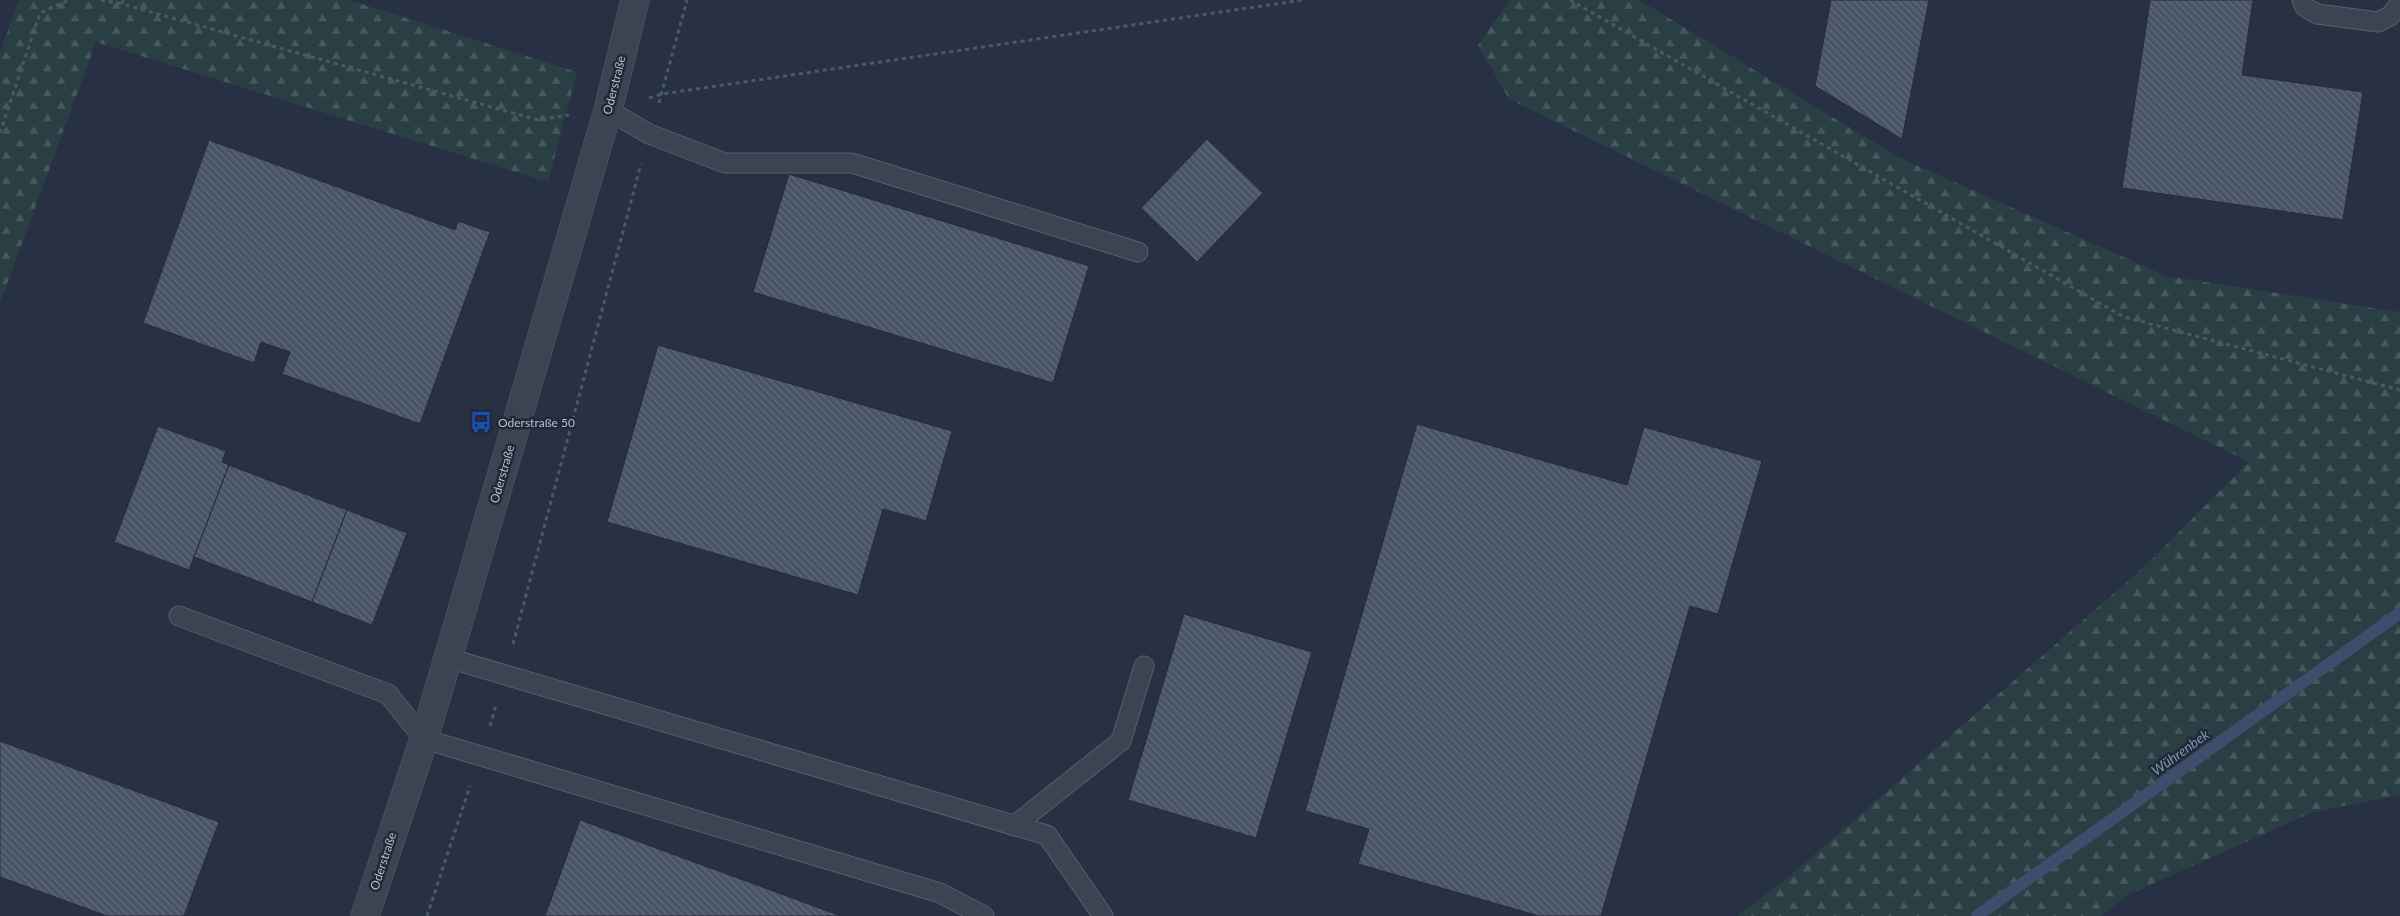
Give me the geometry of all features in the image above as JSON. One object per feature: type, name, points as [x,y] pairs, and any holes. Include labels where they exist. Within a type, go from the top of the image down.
[{"type":"street","name":"Oderstraße","points":[[365,916],[424,739],[448,658],[608,110],[635,0]]},
{"type":"lane","points":[[2302,0],[2306,7],[2317,14],[2378,22],[2390,16],[2400,4]]},
{"type":"lane","points":[[608,110],[649,134],[725,163],[852,163],[1138,252]]},
{"type":"lane","points":[[179,616],[388,694],[424,739],[940,893],[984,916]]},
{"type":"lane","points":[[448,658],[1047,835],[1103,916]]},
{"type":"lane","points":[[1014,826],[1121,741],[1144,666]]},
{"type":"path","points":[[0,133],[40,12],[69,0]]},
{"type":"path","points":[[101,0],[123,2],[538,120],[608,110],[662,94],[1303,0]]},
{"type":"path","points":[[427,916],[481,756],[504,676],[649,134],[662,94],[687,0]]},
{"type":"path","points":[[1570,0],[2124,317],[2400,390]]},
{"type":"green space","points":[[19,0],[349,0],[577,72],[548,182],[96,42],[0,303],[0,52]]},
{"type":"green space","points":[[1510,0],[1639,0],[1898,157],[2166,276],[2400,312],[2400,795],[2313,812],[2130,894],[2100,916],[1737,916],[1792,874],[2143,568],[2249,462],[1509,99],[1478,45]]},
{"type":"building","points":[[1831,0],[1929,0],[1902,139],[1815,86]]},
{"type":"building","points":[[2150,0],[2253,0],[2242,75],[2363,92],[2343,220],[2122,188]]},
{"type":"building","points":[[1207,139],[1263,193],[1197,262],[1141,208]]},
{"type":"building","points":[[209,140],[455,230],[458,221],[490,232],[420,424],[282,374],[290,352],[261,342],[254,363],[143,323]]},
{"type":"building","points":[[789,174],[1089,266],[1053,383],[753,292]]},
{"type":"building","points":[[658,345],[952,431],[926,521],[883,509],[858,595],[607,522]]},
{"type":"building","points":[[1417,424],[1627,485],[1644,427],[1762,461],[1718,614],[1690,606],[1601,916],[1539,916],[1358,864],[1369,829],[1305,811]]},
{"type":"building","points":[[158,426],[226,451],[222,462],[229,465],[189,570],[114,542]]},
{"type":"building","points":[[229,465],[347,510],[312,602],[194,557]]},
{"type":"building","points":[[347,510],[407,533],[372,625],[312,602]]},
{"type":"building","points":[[1184,614],[1312,652],[1256,838],[1128,800]]},
{"type":"building","points":[[0,741],[219,822],[184,916],[107,916],[0,877]]},
{"type":"building","points":[[580,820],[841,916],[545,916]]},
{"type":"waterway","name":"Wührenbek","points":[[1977,916],[2400,613]]},
{"type":"place","name":"Oderstraße 50","points":[[481,422]]}]
